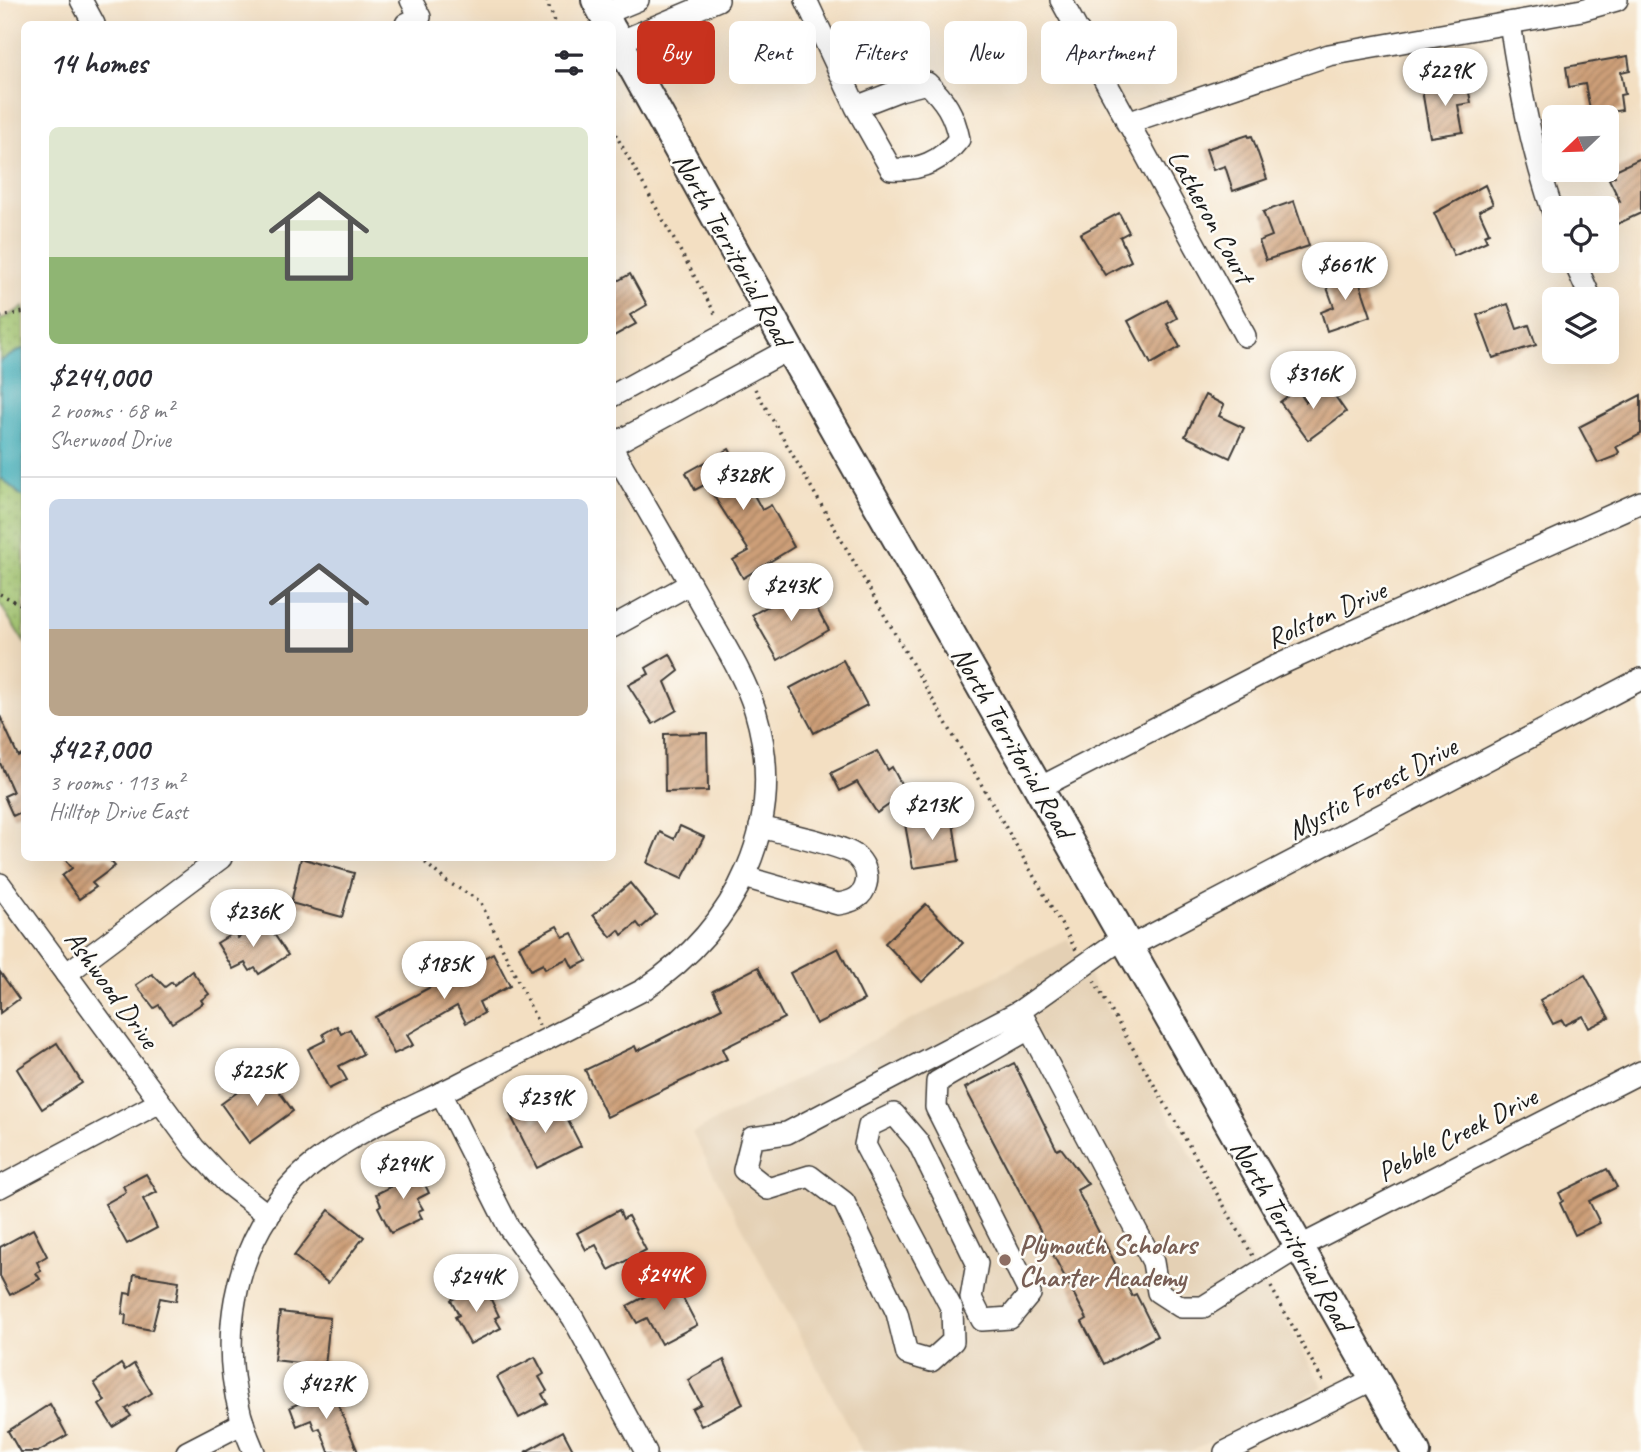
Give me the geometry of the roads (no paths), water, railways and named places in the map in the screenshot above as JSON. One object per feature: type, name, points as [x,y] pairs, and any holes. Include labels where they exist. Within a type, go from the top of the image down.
[{"type":"main road","name":"North Territorial Road","points":[[616,36],[789,349],[1416,1452]]},
{"type":"street","points":[[81,0],[92,21]]},
{"type":"street","points":[[411,0],[421,17],[412,21]]},
{"type":"street","points":[[609,21],[638,0]]},
{"type":"street","points":[[613,21],[718,0]]},
{"type":"street","points":[[806,0],[856,107],[891,169],[914,170],[948,152],[959,139],[956,122],[945,100],[927,83],[856,107]]},
{"type":"street","name":"Latheron Court","points":[[1060,0],[1245,336]]},
{"type":"street","points":[[1128,123],[1329,55],[1582,10],[1617,0]]},
{"type":"street","points":[[1510,23],[1521,98],[1548,196]]},
{"type":"street","points":[[616,394],[768,311]]},
{"type":"street","points":[[616,445],[789,349]]},
{"type":"street","points":[[254,1452],[243,1423],[231,1370],[232,1313],[244,1265],[269,1216],[295,1182],[325,1156],[441,1093],[643,990],[675,969],[713,929],[744,877],[760,827],[765,768],[755,712],[739,672],[616,454]]},
{"type":"street","name":"Rolston Drive","points":[[1039,788],[1274,667],[1641,502]]},
{"type":"street","points":[[616,625],[690,584]]},
{"type":"street","name":"Mystic Forest Drive","points":[[1025,1020],[1084,965],[1641,679]]},
{"type":"street","points":[[744,877],[838,904],[852,901],[864,892],[867,880],[864,866],[853,853],[760,827]]},
{"type":"street","points":[[66,974],[217,861]]},
{"type":"street","name":"Ashwood Drive","points":[[0,884],[211,1168],[269,1216]]},
{"type":"street","points":[[1025,1020],[937,1082],[936,1107],[1030,1294],[1010,1318],[982,1320],[971,1298],[976,1263],[918,1142],[894,1115],[869,1126],[865,1145],[952,1310],[953,1341],[931,1360],[907,1354],[897,1313],[844,1202],[810,1176],[768,1189],[744,1170],[752,1138],[787,1133],[1025,1020]]},
{"type":"street","name":"Pebble Creek Drive","points":[[1025,1020],[1153,1262],[1158,1292],[1181,1307],[1203,1307],[1299,1247],[1641,1072]]},
{"type":"street","points":[[441,1093],[509,1228],[579,1328],[646,1452]]},
{"type":"street","points":[[0,1187],[160,1102]]},
{"type":"street","points":[[1225,1452],[1374,1379]]},
{"type":"street","points":[[187,1452],[243,1423]]},
{"type":"water","points":[[21,350],[21,495],[0,477],[0,361]]},
{"type":"place","name":"Plymouth Scholars Charter Academy","points":[[1005,1260]]}]
